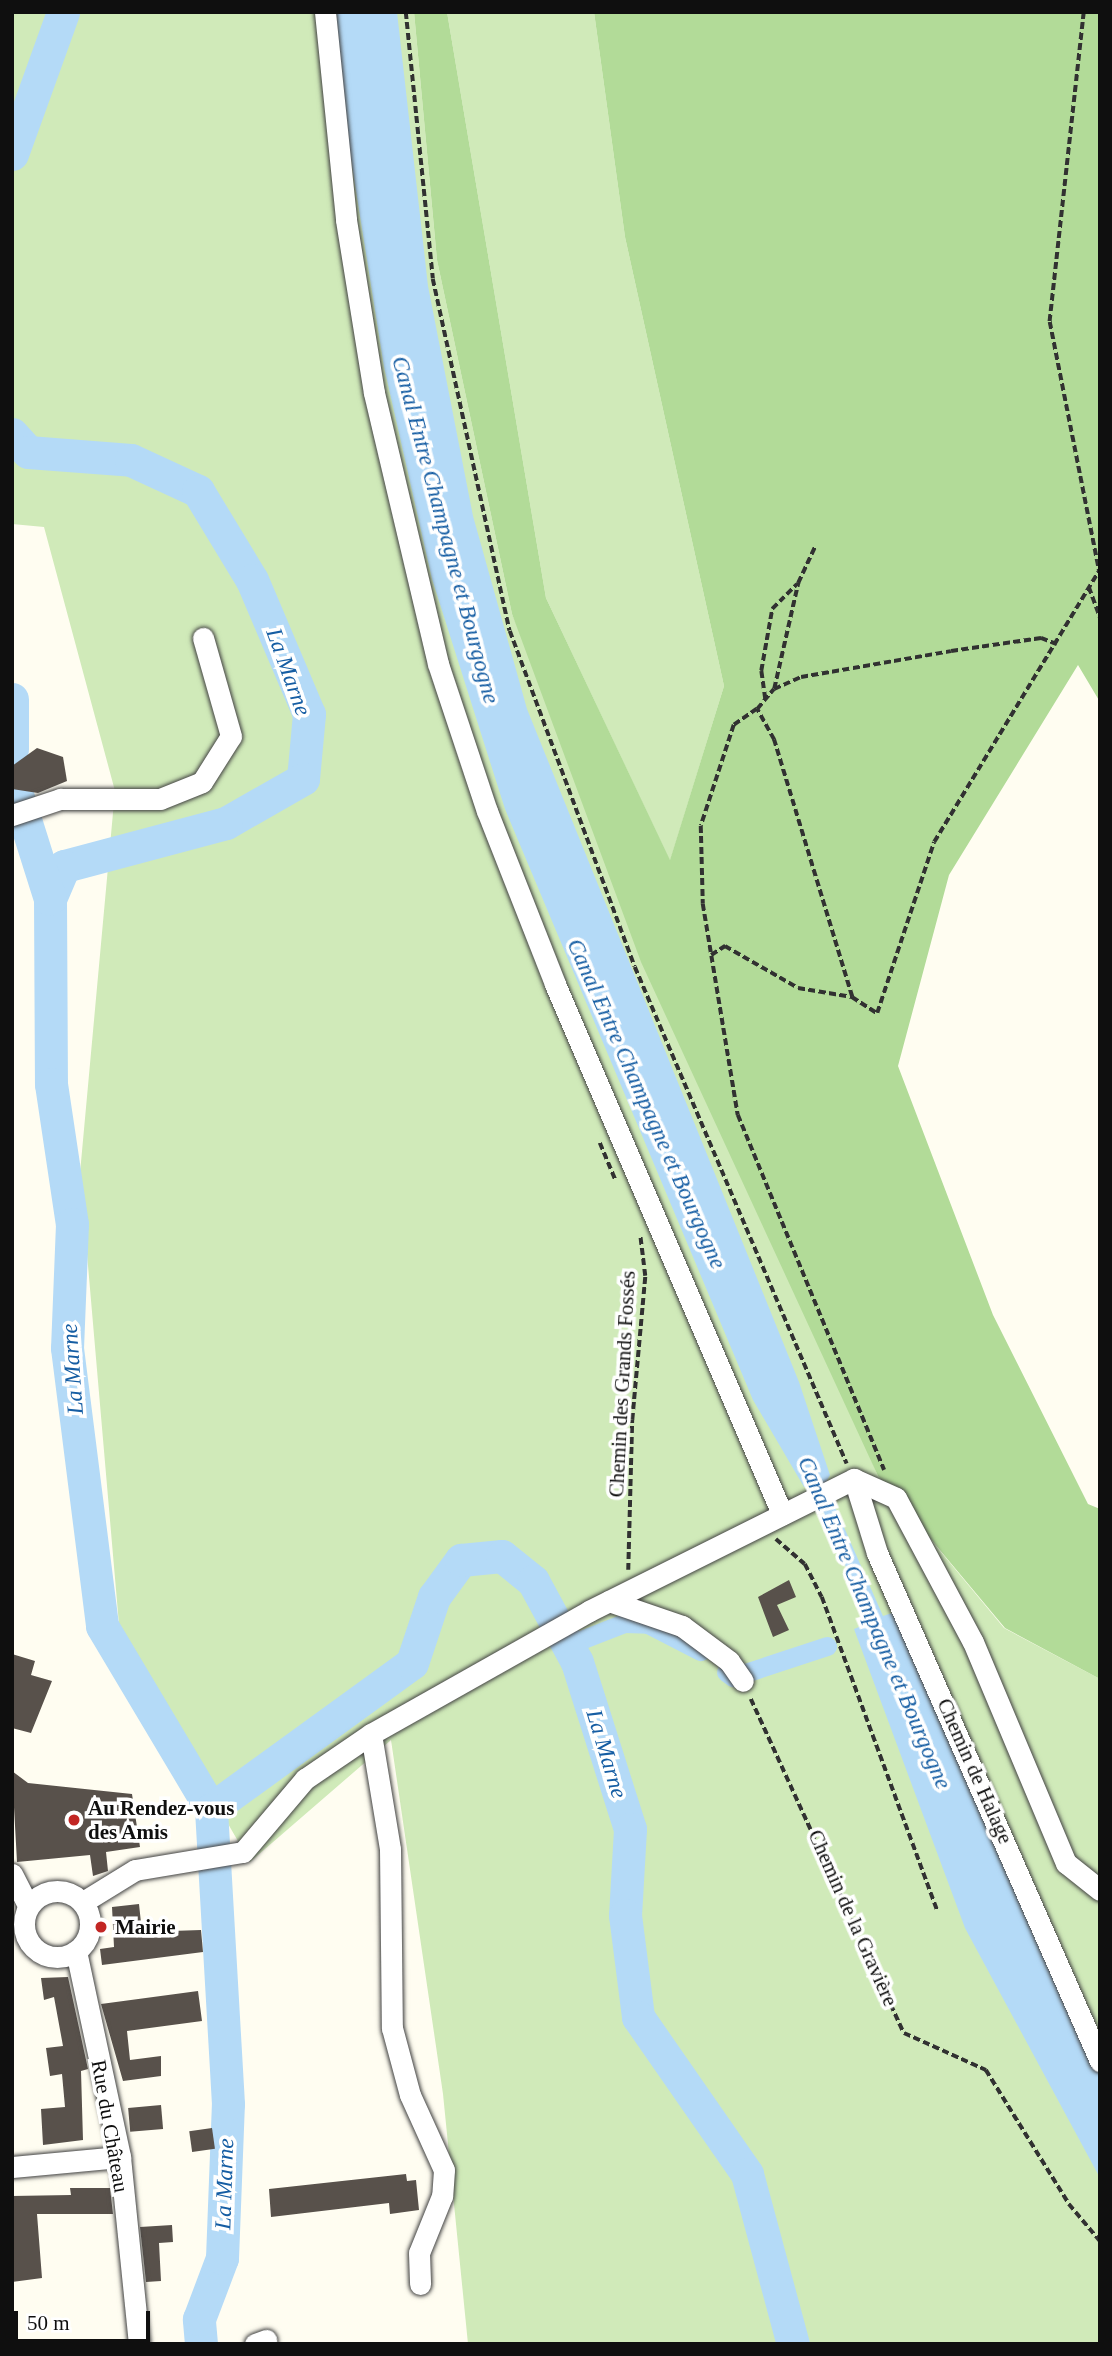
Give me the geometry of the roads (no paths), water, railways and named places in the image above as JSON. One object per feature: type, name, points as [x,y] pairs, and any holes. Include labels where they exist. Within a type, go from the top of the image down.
[{"type":"street","points":[[325,12],[346,220],[374,393],[438,664],[487,811],[555,984],[791,1509]]},
{"type":"street","points":[[12,816],[37,804],[160,799],[202,782],[232,736],[203,638]]},
{"type":"street","points":[[83,1902],[135,1870],[243,1852],[305,1779],[371,1734],[589,1611],[854,1479],[896,1498],[973,1642],[1066,1863],[1100,1890]]},
{"type":"street","name":"Chemin de Halage","points":[[854,1479],[877,1553],[1100,2061]]},
{"type":"street","points":[[609,1601],[673,1622],[740,1676]]},
{"type":"street","points":[[371,1734],[390,1849],[392,2028],[410,2095],[444,2170],[442,2196],[422,2241],[420,2284]]},
{"type":"street","points":[[12,1874],[29,1906]]},
{"type":"street","points":[[55,1890],[83,1902],[89,1934],[76,1951],[49,1956],[22,1948],[23,1927],[29,1906],[55,1890]]},
{"type":"street","name":"Rue du Château","points":[[76,1951],[120,2157],[139,2344]]},
{"type":"street","points":[[12,2167],[120,2157]]},
{"type":"water","name":"Canal Entre Champagne et Bourgogne","points":[[336,12],[397,12],[428,286],[473,516],[527,709],[799,1382],[830,1475],[825,1484],[883,1616],[895,1612],[1100,2073],[1100,2178],[965,1928],[854,1629],[869,1623],[812,1485],[804,1487],[753,1400],[505,809],[432,579],[384,367],[342,103]]},
{"type":"waterway","name":"La Marne","points":[[12,154],[63,12]]},
{"type":"waterway","name":"La Marne","points":[[12,434],[28,452],[131,460],[198,491],[252,580],[309,714],[303,779],[226,823],[64,866],[50,899],[51,1084],[72,1224],[67,1348],[102,1626],[211,1809],[412,1663],[434,1597],[461,1560],[502,1556],[533,1581],[577,1662],[630,1829],[625,1915],[638,2017],[747,2174],[793,2344]]},
{"type":"waterway","name":"La Marne","points":[[12,699],[12,749]]},
{"type":"waterway","name":"La Marne","points":[[15,788],[50,899]]},
{"type":"waterway","points":[[568,1645],[624,1623],[648,1624],[700,1651]]},
{"type":"waterway","points":[[726,1672],[733,1677],[827,1646]]},
{"type":"waterway","name":"La Marne","points":[[201,2344],[199,2319],[222,2258],[228,2104],[211,1809]]},
{"type":"place","name":"Au Rendez-vous des Amis","points":[[74,1820]]},
{"type":"place","name":"Mairie","points":[[101,1927]]}]
